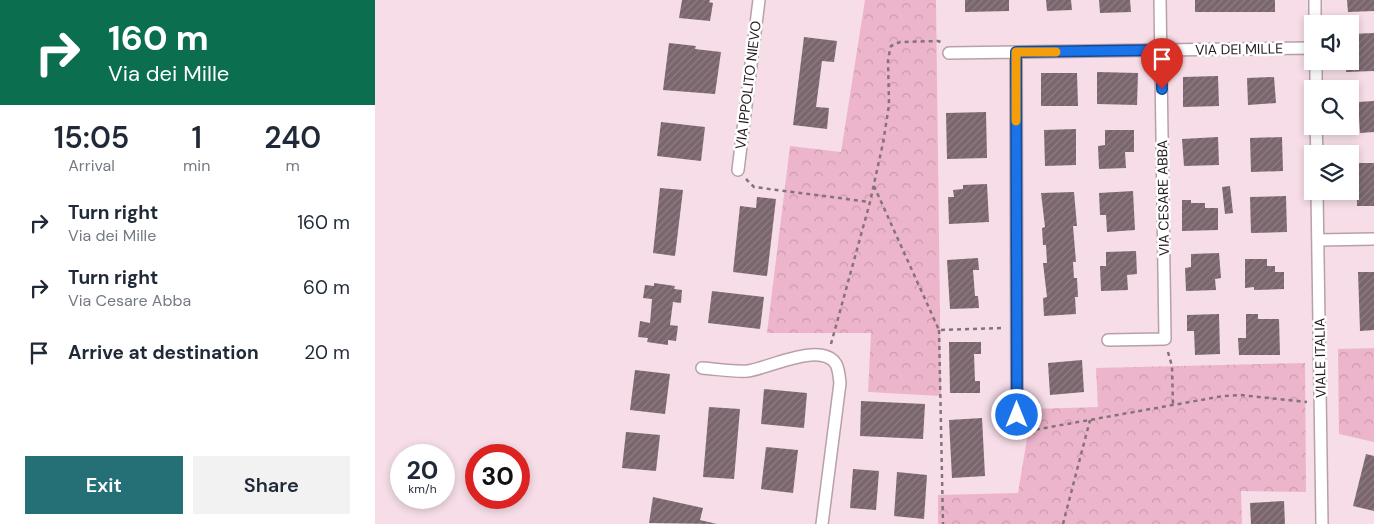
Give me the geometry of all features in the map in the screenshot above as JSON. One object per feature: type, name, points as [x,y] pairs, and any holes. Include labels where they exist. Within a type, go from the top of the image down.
[{"type":"street","name":"VIA IPPOLITO NIEVO","points":[[738,170],[759,0]]},
{"type":"street","name":"VIA CESARE ABBA","points":[[1160,0],[1165,339]]},
{"type":"street","points":[[1315,0],[1315,15]]},
{"type":"street","name":"VIA DEI MILLE","points":[[949,53],[1304,48]]},
{"type":"street","points":[[1016,52],[1017,433]]},
{"type":"street","name":"VIALE ITALIA","points":[[1317,200],[1322,524]]},
{"type":"street","points":[[1318,240],[1374,239]]},
{"type":"street","points":[[1108,340],[1165,339]]},
{"type":"street","points":[[702,368],[736,371],[749,370],[800,356],[828,357],[835,364],[839,370],[840,383],[822,524]]},
{"type":"path","points":[[828,357],[870,202],[883,143],[889,105],[888,59],[891,46],[900,42],[938,41],[942,42],[949,53]]},
{"type":"path","points":[[738,170],[754,188],[870,202]]},
{"type":"path","points":[[874,185],[939,330],[943,524]]},
{"type":"path","points":[[939,330],[1017,327]]},
{"type":"path","points":[[1165,339],[1172,366],[1173,404]]},
{"type":"path","points":[[1017,433],[1231,395],[1321,403]]},
{"type":"path","points":[[1063,524],[1090,420]]},
{"type":"green space","points":[[865,0],[936,0],[941,396],[868,392],[871,333],[767,333],[790,146],[841,152]]},
{"type":"green space","points":[[1374,348],[1374,442],[1339,434],[1338,349]]},
{"type":"green space","points":[[1305,363],[1306,492],[1241,491],[1242,524],[938,524],[938,495],[1018,493],[1032,409],[1098,407],[1096,368]]},
{"type":"building","points":[[682,0],[710,0],[709,2],[713,3],[710,21],[679,18]]},
{"type":"building","points":[[965,0],[1009,0],[1009,11],[965,12]]},
{"type":"building","points":[[1046,0],[1071,0],[1072,10],[1047,11]]},
{"type":"building","points":[[1099,0],[1130,0],[1131,12],[1100,13]]},
{"type":"building","points":[[1195,0],[1275,0],[1275,12],[1195,12]]},
{"type":"building","points":[[1347,0],[1374,0],[1374,11],[1348,12]]},
{"type":"building","points":[[1374,33],[1374,71],[1346,72],[1346,70],[1359,70],[1359,34]]},
{"type":"building","points":[[804,37],[837,41],[834,62],[822,61],[816,107],[829,108],[827,129],[793,125]]},
{"type":"building","points":[[669,43],[696,46],[695,49],[721,52],[715,94],[663,90]]},
{"type":"building","points":[[1097,72],[1138,73],[1137,105],[1097,104]]},
{"type":"building","points":[[1041,73],[1077,73],[1078,106],[1041,106]]},
{"type":"building","points":[[1218,76],[1219,106],[1183,107],[1183,77]]},
{"type":"building","points":[[1274,77],[1276,103],[1248,105],[1247,78]]},
{"type":"building","points":[[1374,101],[1374,132],[1360,133],[1359,102]]},
{"type":"building","points":[[986,112],[987,158],[947,159],[946,113]]},
{"type":"building","points":[[661,122],[705,127],[701,161],[657,156]]},
{"type":"building","points":[[1076,129],[1076,165],[1045,166],[1044,130]]},
{"type":"building","points":[[1105,130],[1134,130],[1134,152],[1125,152],[1126,168],[1099,169],[1098,146],[1105,145]]},
{"type":"building","points":[[1218,137],[1219,165],[1184,166],[1182,139]]},
{"type":"building","points":[[1282,137],[1283,171],[1251,172],[1250,138]]},
{"type":"building","points":[[1359,163],[1374,163],[1374,206],[1357,206],[1357,200],[1359,200]]},
{"type":"building","points":[[987,184],[989,222],[949,224],[948,197],[954,197],[953,190],[963,189],[963,185]]},
{"type":"building","points":[[1230,186],[1233,213],[1225,214],[1222,187]]},
{"type":"building","points":[[660,188],[683,190],[675,256],[653,253]]},
{"type":"building","points":[[1133,191],[1135,230],[1107,232],[1106,215],[1100,215],[1099,193]]},
{"type":"building","points":[[1074,192],[1077,226],[1073,226],[1076,262],[1073,262],[1074,278],[1077,278],[1078,297],[1075,297],[1076,314],[1044,316],[1043,298],[1047,297],[1043,263],[1047,263],[1046,245],[1043,245],[1042,228],[1045,227],[1041,193]]},
{"type":"building","points":[[1286,196],[1287,232],[1251,233],[1250,197]]},
{"type":"building","points":[[757,197],[776,199],[767,276],[733,272],[740,206],[756,208]]},
{"type":"building","points":[[1182,200],[1191,200],[1191,203],[1205,203],[1205,208],[1218,208],[1218,230],[1182,231]]},
{"type":"building","points":[[1136,251],[1137,274],[1127,275],[1128,290],[1101,291],[1100,266],[1106,266],[1106,252]]},
{"type":"building","points":[[1219,253],[1221,278],[1215,279],[1216,290],[1186,291],[1185,268],[1191,267],[1191,254]]},
{"type":"building","points":[[978,258],[979,270],[973,270],[975,296],[978,296],[979,308],[950,309],[947,260]]},
{"type":"building","points":[[1245,259],[1267,259],[1267,266],[1275,266],[1275,272],[1284,272],[1284,289],[1254,290],[1254,287],[1245,288]]},
{"type":"building","points":[[1358,272],[1374,272],[1374,330],[1360,331]]},
{"type":"building","points":[[654,283],[675,286],[674,289],[682,290],[681,303],[673,302],[670,325],[678,326],[676,341],[668,340],[668,345],[647,342],[648,338],[638,337],[640,321],[650,323],[652,299],[643,298],[645,285],[654,286]]},
{"type":"building","points":[[712,291],[764,297],[760,329],[708,323]]},
{"type":"building","points":[[1219,314],[1220,354],[1195,355],[1194,331],[1187,331],[1187,315]]},
{"type":"building","points":[[1246,314],[1258,314],[1258,319],[1279,319],[1280,355],[1239,355],[1238,338],[1246,338]]},
{"type":"building","points":[[949,342],[981,342],[981,354],[974,354],[975,381],[980,381],[980,393],[950,393]]},
{"type":"building","points":[[1082,360],[1084,392],[1050,395],[1048,363]]},
{"type":"building","points":[[635,370],[670,374],[665,414],[630,410]]},
{"type":"building","points":[[764,389],[807,393],[804,428],[761,424]]},
{"type":"building","points":[[861,401],[925,404],[923,439],[860,436]]},
{"type":"building","points":[[709,407],[740,409],[734,479],[703,477]]},
{"type":"building","points":[[982,418],[985,476],[952,478],[949,420]]},
{"type":"building","points":[[626,432],[660,435],[656,471],[622,468]]},
{"type":"building","points":[[766,447],[798,450],[793,493],[761,489]]},
{"type":"building","points":[[1366,454],[1374,456],[1374,511],[1353,506]]},
{"type":"building","points":[[853,469],[879,471],[876,510],[850,508]]},
{"type":"building","points":[[897,472],[927,475],[924,519],[894,516]]},
{"type":"building","points":[[653,497],[703,508],[700,520],[717,524],[649,523]]},
{"type":"building","points":[[1284,501],[1285,524],[1251,524],[1250,503]]},
{"type":"slow traffic","points":[[1016,121],[1016,52],[1056,52]]},
{"type":"route","points":[[1017,415],[1016,52],[1161,50],[1162,89]]}]
